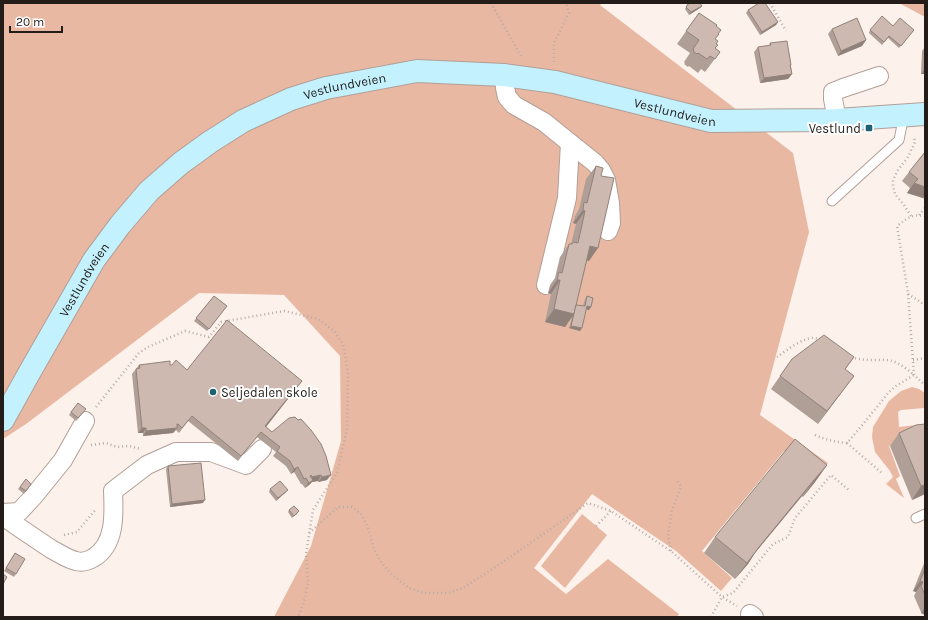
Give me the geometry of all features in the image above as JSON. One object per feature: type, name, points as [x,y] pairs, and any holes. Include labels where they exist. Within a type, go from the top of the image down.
[{"type":"main road","name":"Vestlundveien","points":[[3,420],[94,260],[120,225],[149,191],[181,163],[210,142],[243,121],[291,99],[326,88],[417,71],[504,75],[544,81],[711,121],[837,120],[913,115]]},
{"type":"street","points":[[504,75],[504,88],[507,97],[514,105],[544,122],[595,163],[601,170],[606,180],[610,203],[611,223],[608,232]]},
{"type":"street","points":[[837,120],[833,92],[879,76]]},
{"type":"street","points":[[546,285],[567,198],[570,143]]},
{"type":"street","points":[[3,515],[19,512],[33,497],[63,460],[67,450],[84,422]]},
{"type":"street","points":[[3,515],[24,532],[68,559],[77,562],[86,562],[96,557],[103,550],[110,538],[114,519],[113,491],[147,465],[176,452],[211,452],[246,465],[262,449]]},
{"type":"lane","points":[[832,202],[899,140],[902,126],[913,115]]},
{"type":"lane","points":[[916,518],[925,514]]},
{"type":"path","points":[[491,3],[544,81]]},
{"type":"path","points":[[544,81],[554,43],[569,13],[566,3]]},
{"type":"path","points":[[770,3],[786,31]]},
{"type":"path","points":[[911,216],[904,204],[895,194],[893,180],[915,142],[913,115]]},
{"type":"path","points":[[919,215],[925,208]]},
{"type":"path","points":[[914,375],[908,293],[897,226],[911,216],[925,216]]},
{"type":"path","points":[[908,293],[925,305]]},
{"type":"path","points":[[84,422],[139,353],[148,347],[185,331],[209,337],[221,322],[284,311],[318,319],[334,331],[343,344],[348,372],[347,429],[337,473],[313,510],[308,533],[306,554],[308,582],[304,602],[298,617]]},
{"type":"path","points":[[777,357],[807,338],[820,340]]},
{"type":"path","points":[[846,355],[859,359],[893,361],[901,364],[925,385]]},
{"type":"path","points":[[913,360],[925,358]]},
{"type":"path","points":[[847,443],[889,392],[914,375]]},
{"type":"path","points":[[815,435],[833,442],[847,443],[883,474]]},
{"type":"path","points":[[97,444],[106,443],[116,447],[129,446]]},
{"type":"path","points":[[711,617],[722,597],[733,593],[774,544],[788,537],[795,518],[831,475],[849,490]]},
{"type":"path","points":[[672,552],[668,536],[672,510],[681,486],[676,479]]},
{"type":"path","points":[[59,532],[65,535],[77,532],[103,500],[113,491]]},
{"type":"path","points":[[308,533],[338,507],[352,507],[361,514],[368,527],[374,549],[390,574],[409,588],[425,593],[448,593],[463,588],[588,503],[611,511],[672,552],[722,597],[752,615]]},
{"type":"path","points":[[596,526],[611,511]]},
{"type":"shaded area","points":[[3,3],[602,3],[600,5],[793,153],[809,232],[760,415],[828,463],[818,478],[784,451],[702,551],[732,578],[721,591],[676,551],[592,494],[534,568],[566,594],[608,559],[679,614],[677,617],[274,617],[311,546],[341,441],[340,356],[284,295],[199,293],[26,424],[3,439]]},
{"type":"shaded area","points":[[899,3],[925,3],[925,17]]},
{"type":"shaded area","points":[[912,387],[925,393],[925,405],[924,408],[901,410],[898,412],[899,427],[925,424],[925,436],[904,438],[889,446],[900,476],[896,479],[904,498],[886,484],[893,477],[875,452],[872,437],[873,427],[889,401],[901,391]]},
{"type":"shaded area","points":[[582,514],[607,535],[565,588],[541,566]]},
{"type":"building","points":[[690,3],[700,3],[702,6],[691,12],[686,7]]},
{"type":"building","points":[[759,3],[765,3],[778,22],[762,32],[748,10]]},
{"type":"building","points":[[699,13],[717,25],[716,26],[721,30],[715,39],[718,41],[716,44],[718,45],[715,48],[720,52],[715,59],[710,56],[707,59],[693,51],[699,40],[686,31]]},
{"type":"building","points":[[882,16],[893,26],[900,18],[914,30],[901,46],[889,36],[884,42],[870,30]]},
{"type":"building","points":[[857,18],[866,40],[841,51],[832,29]]},
{"type":"building","points":[[787,41],[792,74],[764,78],[758,47],[771,45],[770,43]]},
{"type":"building","points":[[925,152],[925,187],[914,183],[918,179],[909,172]]},
{"type":"building","points":[[596,166],[603,168],[601,176],[614,178],[598,248],[590,246],[574,314],[554,309],[560,280],[557,280],[559,272],[562,273],[569,244],[572,244],[573,242],[578,243],[585,211],[583,210],[584,202],[587,203]]},
{"type":"building","points":[[214,296],[227,306],[209,329],[196,318]]},
{"type":"building","points":[[587,296],[593,298],[591,307],[587,306],[582,328],[571,326],[576,305],[585,306]]},
{"type":"building","points":[[227,320],[302,381],[265,426],[272,432],[289,418],[295,417],[298,420],[301,419],[321,444],[331,475],[312,477],[311,475],[310,476],[313,480],[309,483],[306,478],[304,479],[298,467],[294,469],[290,461],[277,451],[280,447],[261,432],[241,456],[192,416],[182,428],[177,424],[177,428],[146,431],[146,428],[142,428],[136,369],[140,368],[139,365],[170,361],[170,365],[172,365],[176,360],[187,370]]},
{"type":"building","points":[[824,335],[854,357],[845,369],[854,376],[827,411],[780,376],[792,359]]},
{"type":"building","points":[[78,403],[86,409],[78,418],[71,412]]},
{"type":"building","points":[[925,424],[925,485],[921,486],[899,433],[916,425]]},
{"type":"building","points":[[795,439],[827,465],[747,563],[715,537]]},
{"type":"building","points":[[201,463],[205,500],[172,504],[168,466]]},
{"type":"building","points":[[26,479],[31,484],[26,491],[20,487]]},
{"type":"building","points":[[280,481],[288,490],[278,498],[270,489]]},
{"type":"building","points":[[294,506],[299,511],[294,516],[289,510]]},
{"type":"building","points":[[15,553],[25,559],[16,574],[6,568]]},
{"type":"building","points":[[925,569],[925,595],[921,586],[923,582],[920,581]]},
{"type":"building","points":[[3,574],[7,577],[3,584]]},
{"type":"place","name":"Vestlund","points":[[869,128]]},
{"type":"place","name":"Seljedalen skole","points":[[213,392]]}]
